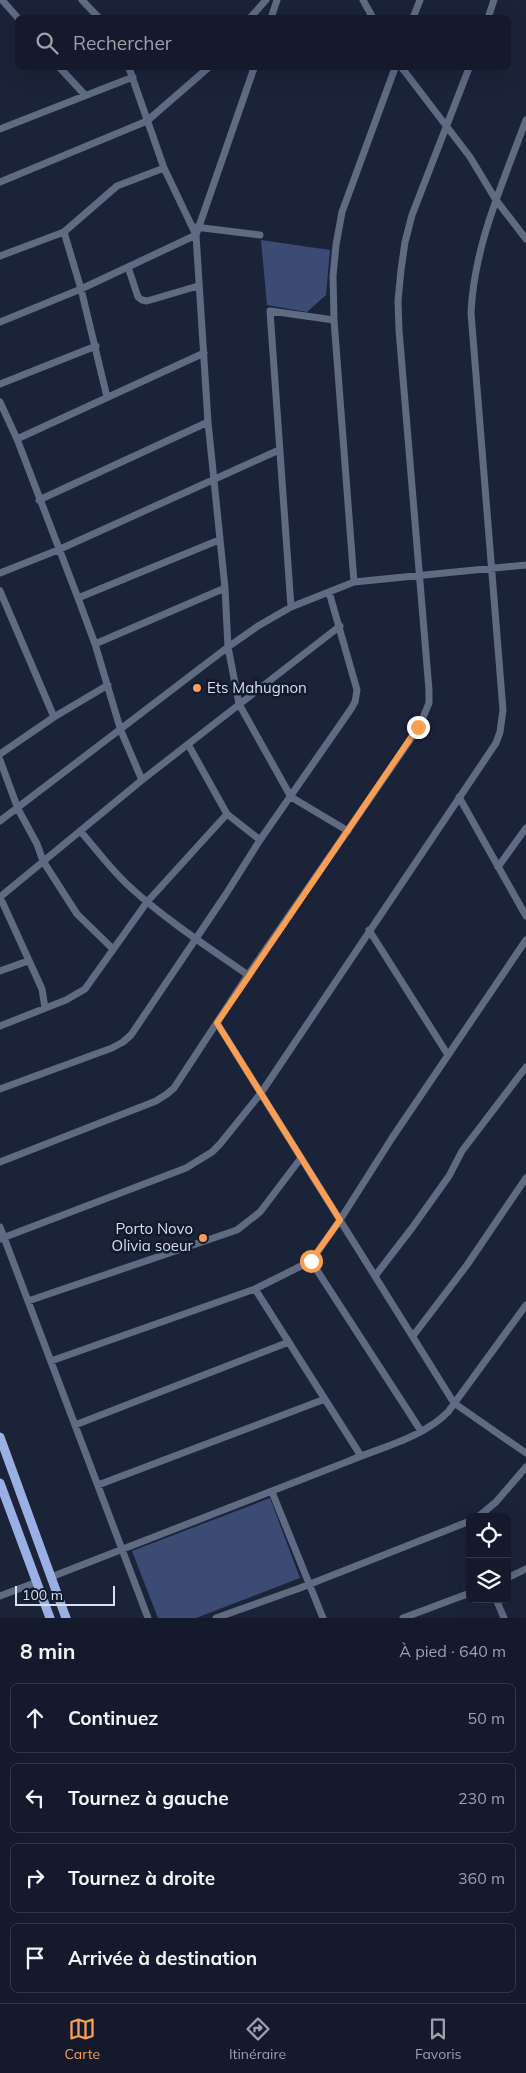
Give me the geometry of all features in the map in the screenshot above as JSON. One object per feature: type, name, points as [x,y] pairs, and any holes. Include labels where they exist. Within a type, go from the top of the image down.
[{"type":"main road","points":[[0,1437],[66,1618]]},
{"type":"main road","points":[[0,1483],[50,1618]]},
{"type":"street","points":[[2,0],[15,15]]},
{"type":"street","points":[[82,0],[96,15]]},
{"type":"street","points":[[253,15],[266,0]]},
{"type":"street","points":[[272,15],[277,0]]},
{"type":"street","points":[[363,0],[371,15]]},
{"type":"street","points":[[414,15],[420,0]]},
{"type":"street","points":[[489,15],[494,0]]},
{"type":"street","points":[[62,70],[85,95]]},
{"type":"street","points":[[130,70],[164,168],[195,230]]},
{"type":"street","points":[[0,182],[147,122],[206,70]]},
{"type":"street","points":[[253,70],[195,230],[208,422],[225,588],[228,647],[239,704],[291,797],[348,831]]},
{"type":"street","points":[[354,582],[334,320],[333,276],[342,212],[393,70]]},
{"type":"street","points":[[404,70],[470,157],[496,200],[526,239]]},
{"type":"street","points":[[0,1162],[156,1101],[174,1088],[248,975],[418,727],[428,703],[428,678],[398,301],[405,242],[412,216],[468,70]]},
{"type":"street","points":[[0,129],[133,77]]},
{"type":"street","points":[[2,1238],[186,1168],[212,1152],[220,1144],[261,1093],[496,743],[502,720],[493,568],[471,313],[473,277],[484,237],[526,120]]},
{"type":"street","points":[[0,256],[64,232],[117,186],[164,168]]},
{"type":"street","points":[[0,322],[81,289],[128,267],[195,230],[260,236]]},
{"type":"street","points":[[64,232],[96,346],[107,397]]},
{"type":"street","points":[[128,267],[138,297],[142,300],[147,301],[198,286]]},
{"type":"street","points":[[291,607],[270,311],[334,320]]},
{"type":"street","points":[[0,384],[96,346]]},
{"type":"street","points":[[17,438],[204,353]]},
{"type":"street","points":[[0,402],[17,438],[58,550],[78,598],[95,644],[121,731],[142,780]]},
{"type":"street","points":[[39,500],[208,422]]},
{"type":"street","points":[[0,572],[58,550],[279,450]]},
{"type":"street","points":[[78,598],[219,540]]},
{"type":"street","points":[[0,821],[121,731],[228,647],[258,626],[291,607],[354,582],[526,565]]},
{"type":"street","points":[[95,644],[225,588]]},
{"type":"street","points":[[0,591],[54,717]]},
{"type":"street","points":[[0,1089],[123,1042],[140,1023],[260,840],[355,702],[356,690],[340,626],[329,592]]},
{"type":"street","points":[[45,1008],[42,989],[0,897],[142,780],[189,746],[239,704],[340,626]]},
{"type":"street","points":[[0,754],[54,717],[108,685]]},
{"type":"street","points":[[189,746],[227,814],[260,840]]},
{"type":"street","points":[[0,760],[18,809],[37,844],[43,861],[77,914],[113,949]]},
{"type":"street","points":[[459,797],[526,916]]},
{"type":"street","points":[[0,1026],[66,1000],[85,989],[147,902],[227,814]]},
{"type":"street","points":[[498,867],[526,828]]},
{"type":"street","points":[[81,832],[128,885],[147,902],[248,975]]},
{"type":"street","points":[[369,930],[448,1055]]},
{"type":"street","points":[[51,1361],[255,1289],[311,1261],[526,940]]},
{"type":"street","points":[[0,971],[28,960]]},
{"type":"street","points":[[217,1023],[454,1403],[526,1453]]},
{"type":"street","points":[[375,1276],[418,1220],[448,1176],[462,1151],[526,1067]]},
{"type":"street","points":[[28,1301],[237,1230],[253,1219],[268,1203],[301,1158]]},
{"type":"street","points":[[413,1336],[466,1265],[526,1178]]},
{"type":"street","points":[[0,1227],[2,1238],[28,1301],[148,1618]]},
{"type":"street","points":[[311,1261],[421,1431]]},
{"type":"street","points":[[255,1289],[361,1456]]},
{"type":"street","points":[[51,1577],[272,1492],[421,1431],[441,1418],[454,1403],[526,1305]]},
{"type":"street","points":[[75,1424],[289,1342]]},
{"type":"street","points":[[98,1485],[325,1399]]},
{"type":"street","points":[[483,1513],[496,1502],[526,1467]]},
{"type":"street","points":[[272,1492],[323,1618]]},
{"type":"street","points":[[216,1618],[310,1584],[466,1523]]},
{"type":"street","points":[[511,1576],[526,1569]]},
{"type":"street","points":[[0,1596],[37,1582]]},
{"type":"street","points":[[403,1618],[466,1594]]},
{"type":"street","points":[[498,1603],[504,1618]]},
{"type":"shaded area","points":[[261,240],[330,250],[326,295],[307,312],[267,305]]},
{"type":"shaded area","points":[[270,1498],[300,1578],[196,1618],[158,1618],[132,1551]]},
{"type":"place","name":"Ets Mahugnon","points":[[197,688]]},
{"type":"place","name":"Porto Novo Olivia soeur","points":[[203,1238]]},
{"type":"route","points":[[311,1261],[340,1220],[217,1023],[418,727]]}]
